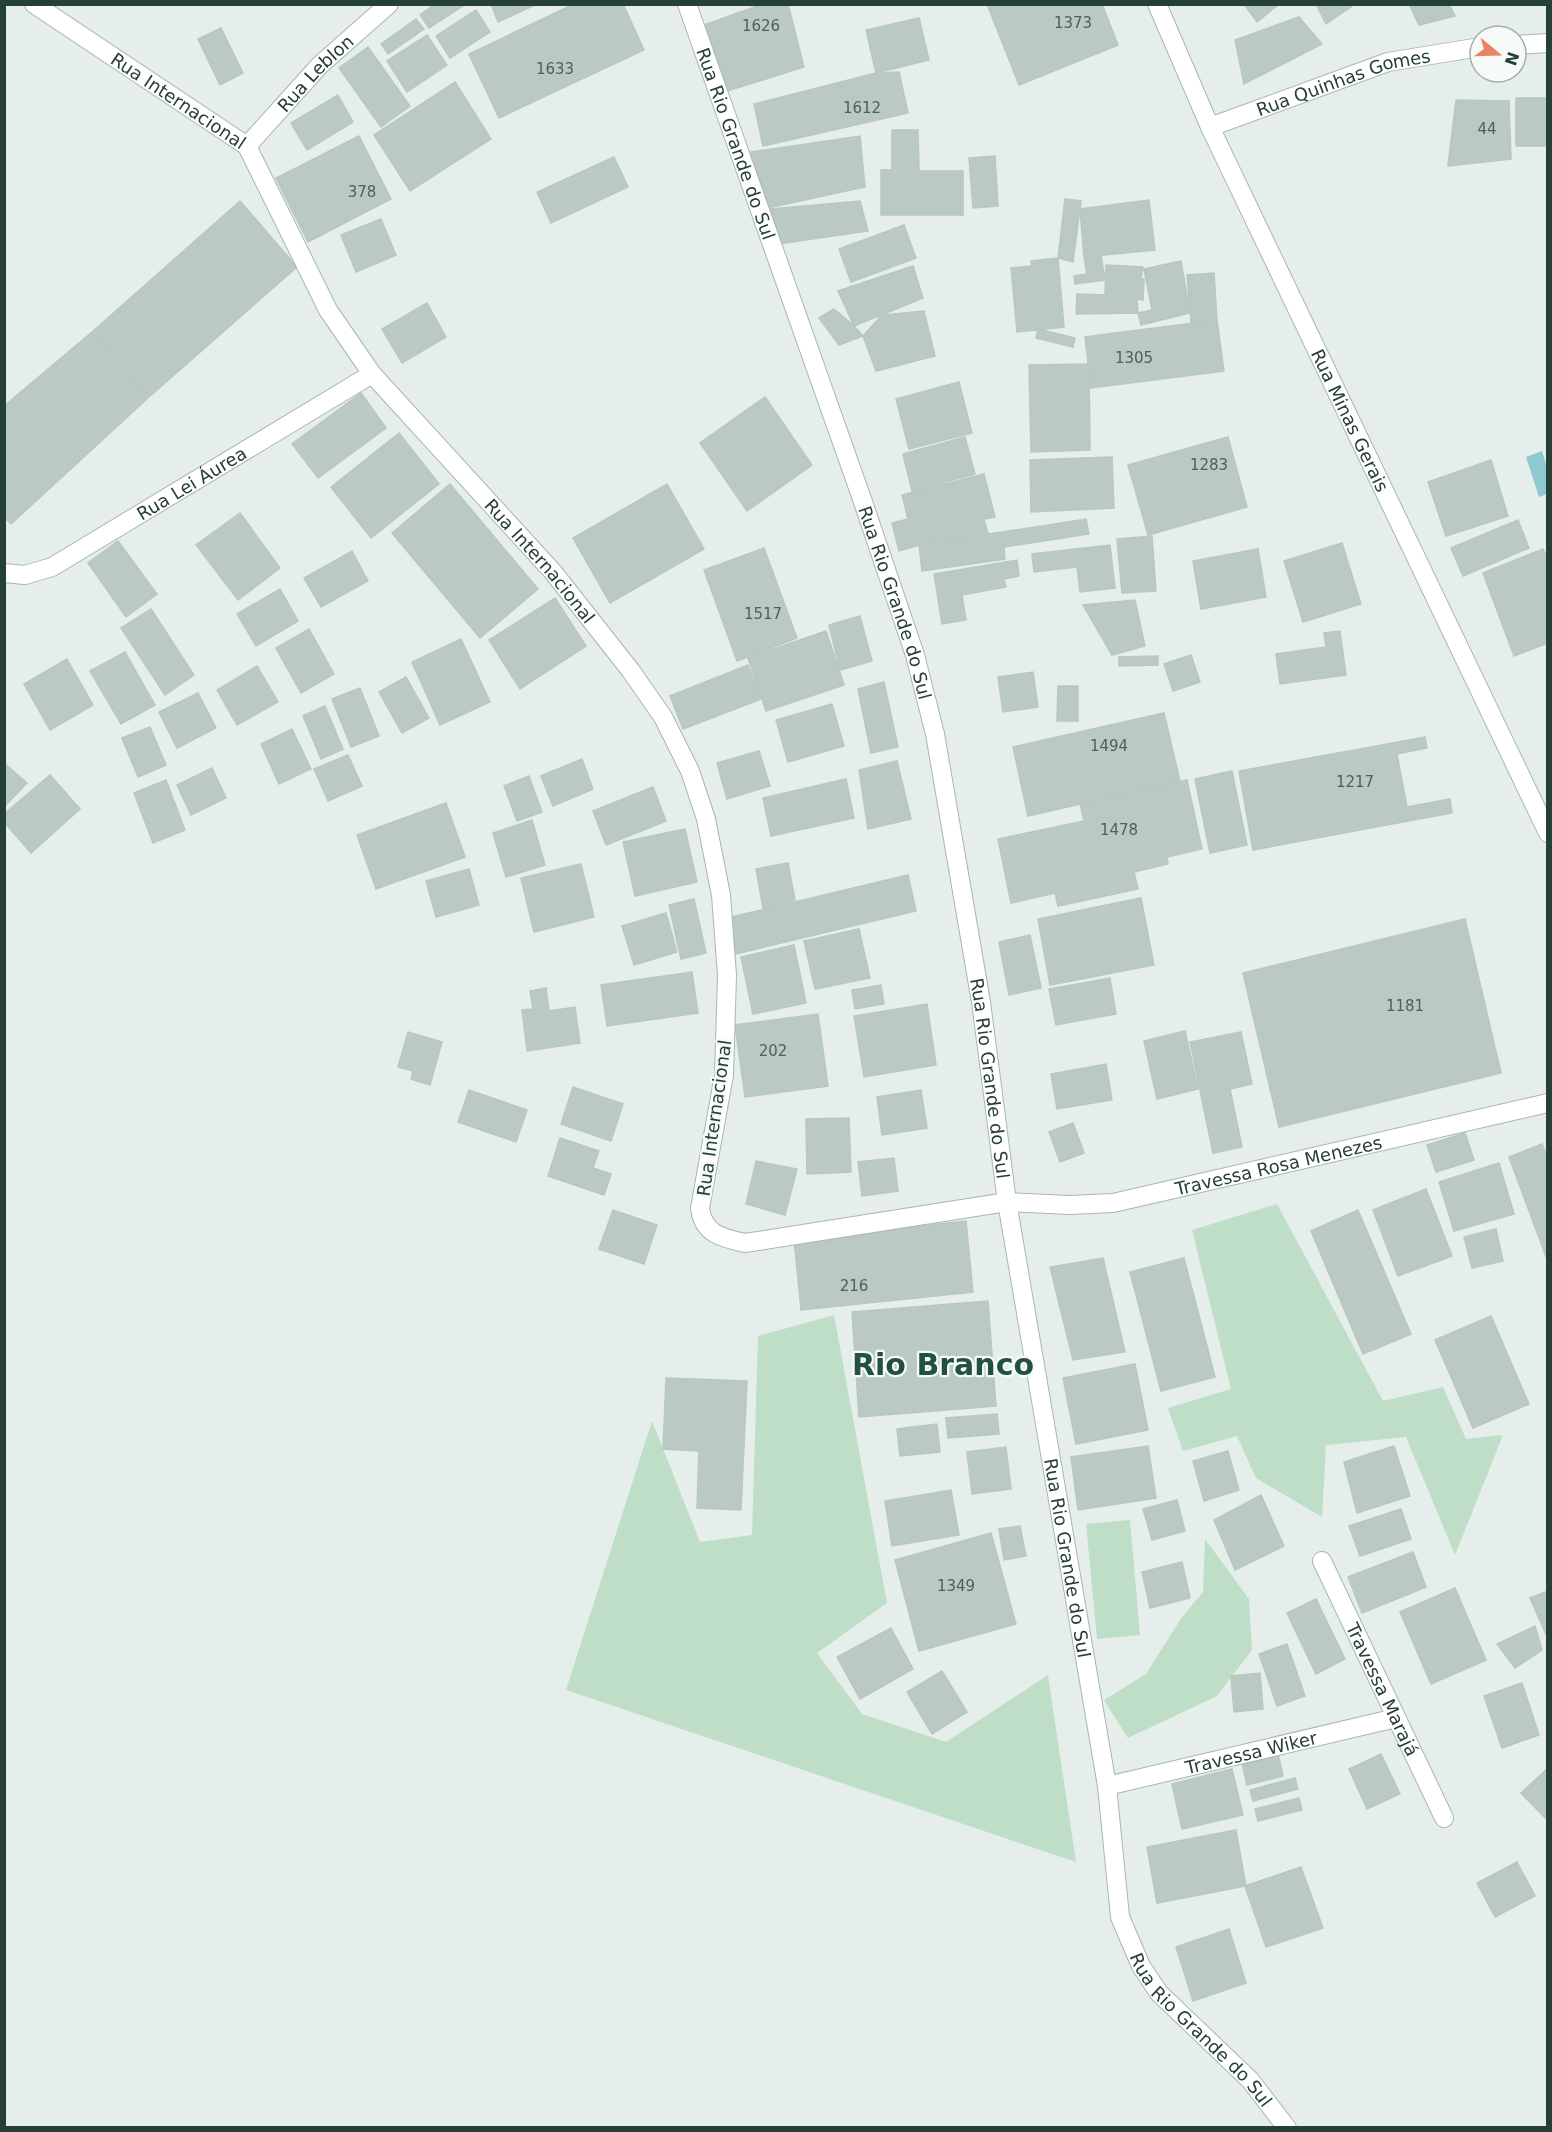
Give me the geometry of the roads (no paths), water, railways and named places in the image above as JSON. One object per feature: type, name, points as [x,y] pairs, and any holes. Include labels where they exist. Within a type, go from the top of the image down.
[{"type":"street","name":"Rua Internacional","points":[[34,4],[247,146],[328,310],[372,374],[553,572],[631,671],[663,717],[690,771],[706,819],[721,895],[727,975],[724,1075],[700,1208],[702,1220],[714,1234],[745,1243]]},
{"type":"street","name":"Rua Leblon","points":[[247,146],[320,65],[389,4]]},
{"type":"street","name":"Rua Rio Grande do Sul","points":[[687,4],[915,655],[935,734],[981,1002],[1007,1202],[1107,1786],[1120,1917],[1141,1966],[1159,1993],[1250,2080],[1287,2127]]},
{"type":"street","name":"Rua Minas Gerais","points":[[1157,4],[1210,127],[1548,833]]},
{"type":"street","points":[[1528,44],[1548,43]]},
{"type":"street","name":"Rua Quinhas Gomes","points":[[1210,127],[1388,62],[1468,49]]},
{"type":"street","name":"Rua Lei Áurea","points":[[4,573],[25,575],[52,567],[372,374]]},
{"type":"street","name":"Travessa Rosa Menezes","points":[[745,1243],[1007,1202],[1070,1205],[1113,1203],[1548,1102]]},
{"type":"street","name":"Travessa Marajá","points":[[1322,1561],[1444,1818]]},
{"type":"street","name":"Travessa Wiker","points":[[1107,1786],[1396,1718]]},
{"type":"water","points":[[1542,451],[1547,467],[1547,494],[1539,497],[1526,457]]},
{"type":"district","name":"Rio Branco","points":[[943,1364]]}]
